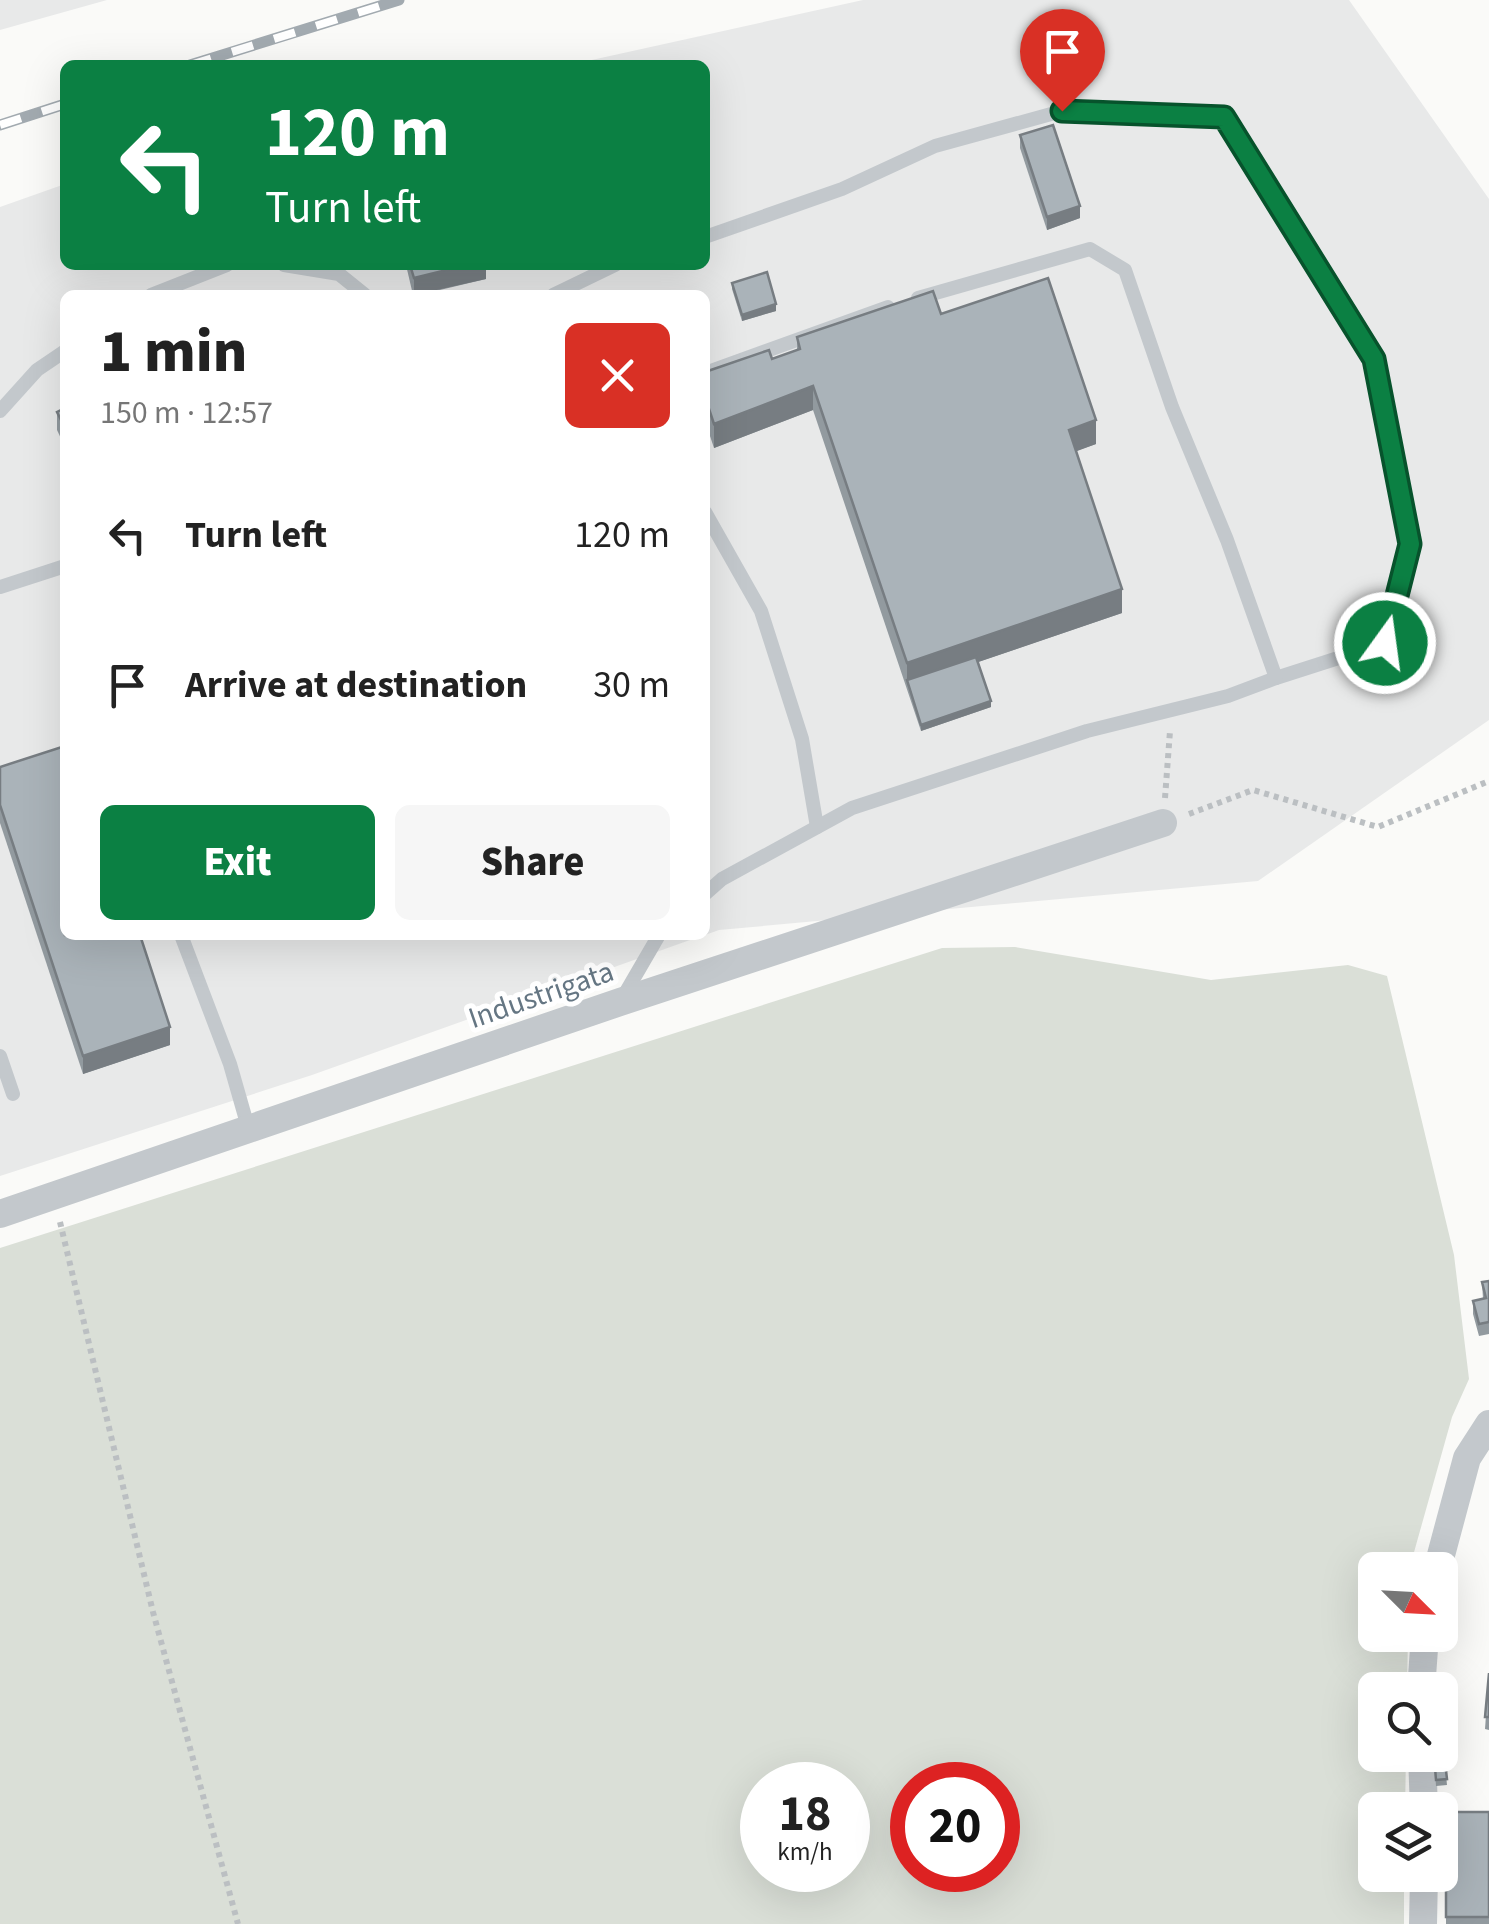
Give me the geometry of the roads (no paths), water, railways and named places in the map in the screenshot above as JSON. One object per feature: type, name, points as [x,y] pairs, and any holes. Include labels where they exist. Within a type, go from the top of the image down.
[{"type":"street","name":"Industrigata","points":[[0,1214],[248,1127],[1162,823]]},
{"type":"street","points":[[1442,1552],[1467,1458],[1489,1424]]},
{"type":"street","points":[[1424,1892],[1424,1924]]},
{"type":"lane","points":[[710,233],[842,189],[935,146],[1062,111],[1224,117],[1374,359],[1410,544],[1385,643],[1172,710],[987,762],[852,808],[722,878],[710,889]]},
{"type":"lane","points":[[710,371],[844,320],[1090,249],[1125,270],[1172,407],[1228,540],[1276,678]]},
{"type":"lane","points":[[164,290],[215,270]]},
{"type":"lane","points":[[315,270],[339,274],[359,290]]},
{"type":"lane","points":[[564,290],[606,270]]},
{"type":"lane","points":[[0,411],[37,370],[60,354]]},
{"type":"lane","points":[[710,521],[762,611],[802,739],[817,828]]},
{"type":"lane","points":[[0,587],[60,568]]},
{"type":"lane","points":[[183,940],[230,1064],[248,1127]]},
{"type":"lane","points":[[620,1002],[656,940]]},
{"type":"lane","points":[[0,1056],[13,1094]]},
{"type":"railway","points":[[206,60],[399,0]]},
{"type":"railway","points":[[0,125],[60,106]]}]
